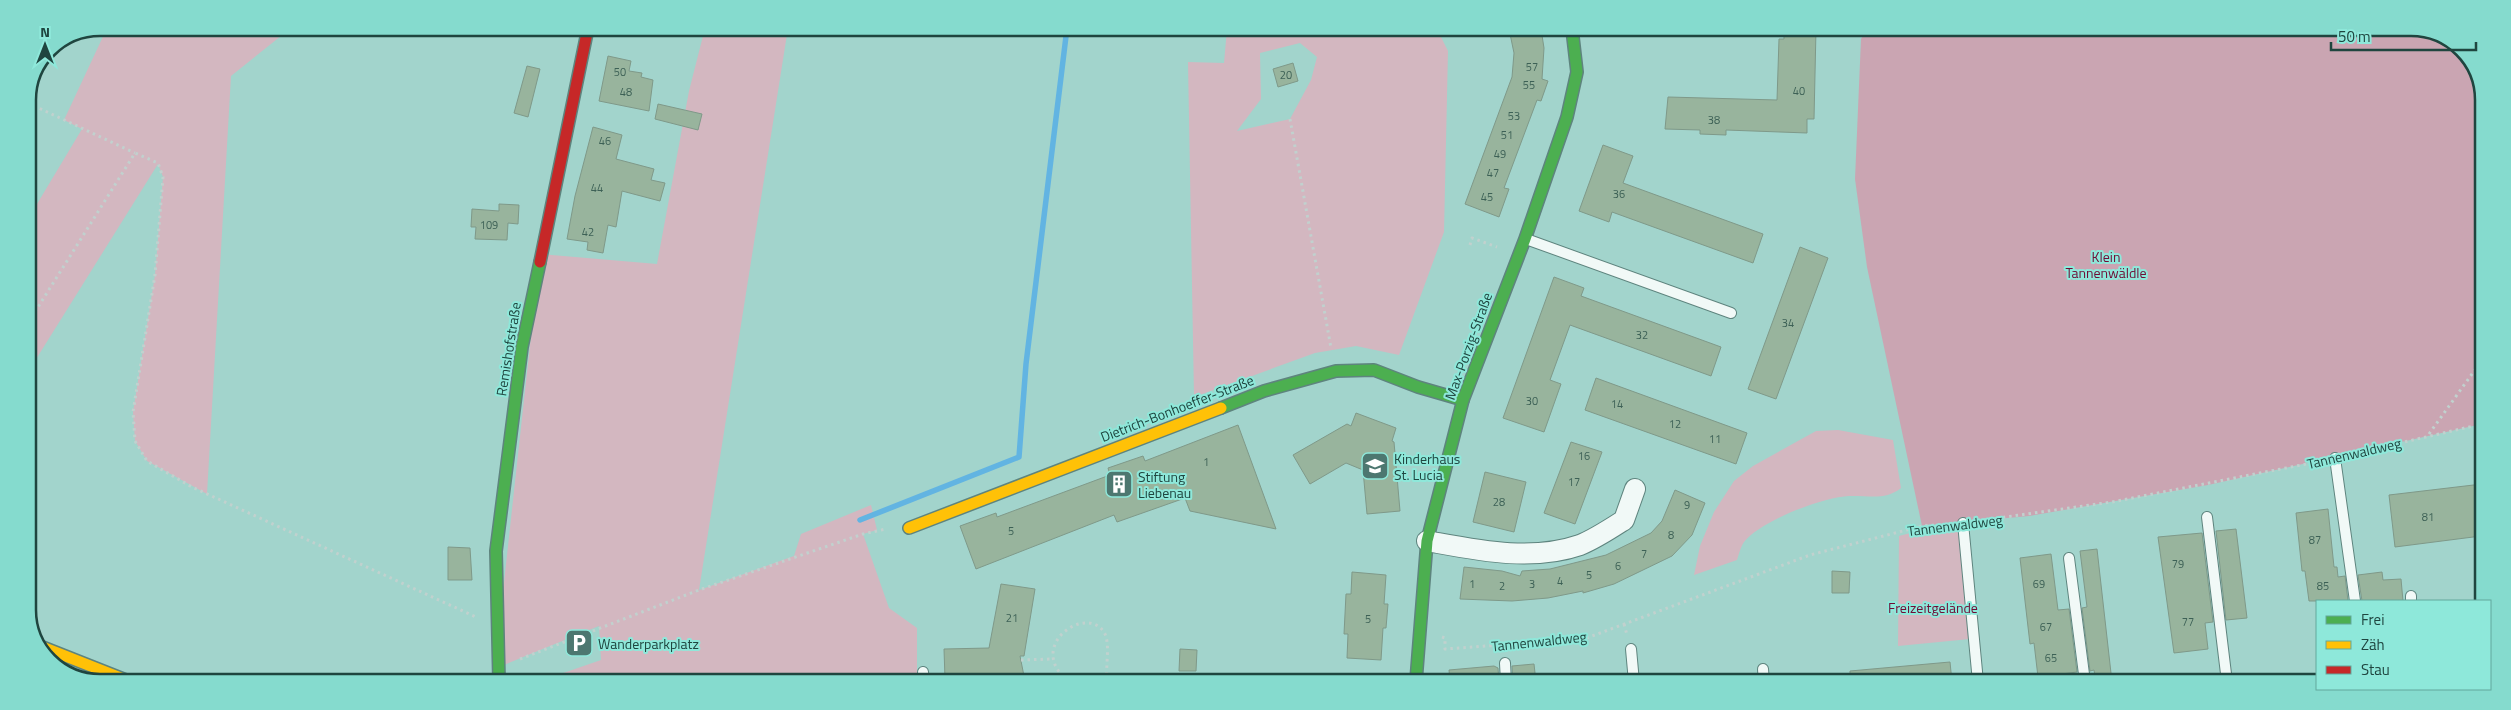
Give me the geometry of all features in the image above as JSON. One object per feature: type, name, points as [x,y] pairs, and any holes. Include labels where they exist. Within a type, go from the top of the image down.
[{"type":"street","name":"Remishofstraße","points":[[499,674],[496,551],[522,347],[586,36]]},
{"type":"street","name":"Max-Porzig-Straße","points":[[1416,674],[1427,541],[1463,400],[1525,238],[1567,116],[1577,72],[1573,36]]},
{"type":"street","name":"Dietrich-Bonhoeffer-Straße","points":[[909,528],[1264,391],[1336,371],[1374,370],[1418,387],[1463,400]]},
{"type":"street","points":[[1427,541],[1524,554],[1579,545],[1624,520],[1635,489]]},
{"type":"street","points":[[51,650],[111,674]]},
{"type":"lane","points":[[1525,238],[1731,313]]},
{"type":"lane","points":[[2335,458],[2355,600]]},
{"type":"lane","points":[[2207,518],[2226,674]]},
{"type":"lane","points":[[1963,523],[1977,674]]},
{"type":"lane","points":[[2069,558],[2084,674]]},
{"type":"lane","points":[[1631,648],[1633,674]]},
{"type":"lane","points":[[1505,663],[1506,674]]},
{"type":"lane","points":[[1763,669],[1763,674]]},
{"type":"path","points":[[36,107],[158,164],[163,177],[155,275],[133,412],[135,441],[146,460],[192,487],[499,628]]},
{"type":"path","points":[[1290,119],[1336,371]]},
{"type":"path","points":[[36,310],[135,153]]},
{"type":"path","points":[[1470,245],[1472,238],[1519,254]]},
{"type":"path","points":[[2429,435],[2475,370]]},
{"type":"path","name":"Tannenwaldweg","points":[[1419,634],[1445,638],[1445,648],[1584,639],[1810,555],[1922,526],[2029,516],[2112,502],[2335,458],[2475,425]]},
{"type":"path","points":[[499,667],[599,626],[794,556],[877,530],[909,528]]},
{"type":"path","points":[[1061,674],[1057,670],[1053,659],[1058,639],[1067,628],[1087,622],[1098,625],[1104,633],[1107,642],[1107,674]]},
{"type":"path","points":[[1021,660],[1053,659]]},
{"type":"green space","points":[[103,36],[281,36],[231,76],[207,494],[147,461],[135,441],[133,412],[155,275],[163,177],[158,164],[36,359],[36,206],[82,129],[64,120]]},
{"type":"green space","points":[[703,36],[787,36],[699,590],[694,592],[794,556],[801,534],[871,505],[877,530],[863,534],[889,608],[917,628],[917,674],[560,674],[601,660],[599,626],[499,667],[499,628],[540,254],[657,264],[689,91]]},
{"type":"green space","points":[[1226,36],[1440,36],[1448,51],[1444,232],[1399,355],[1356,346],[1315,353],[1194,397],[1188,62],[1224,63]],"holes":[[[1300,43],[1317,57],[1311,80],[1290,119],[1237,131],[1261,99],[1260,53]]]},
{"type":"green space","name":"Klein Tannenwäldle","points":[[1863,36],[2411,36],[2427,38],[2446,47],[2459,58],[2466,68],[2475,96],[2475,426],[2208,485],[2029,516],[1922,526],[1867,267],[1855,179],[1861,39]]},
{"type":"green space","points":[[1838,430],[1893,440],[1901,488],[1889,495],[1876,497],[1838,497],[1809,505],[1777,518],[1752,534],[1743,544],[1737,560],[1694,575],[1700,546],[1714,512],[1734,481],[1753,466],[1816,431]]},
{"type":"green space","name":"Freizeitgelände","points":[[1961,527],[1970,639],[1898,646],[1899,536],[1922,530]]},
{"type":"building","points":[[1510,36],[1542,36],[1544,48],[1542,79],[1548,81],[1541,101],[1537,100],[1504,188],[1509,189],[1499,217],[1465,204],[1512,77],[1514,53]]},
{"type":"building","points":[[1784,36],[1816,36],[1814,119],[1807,119],[1807,133],[1726,130],[1726,135],[1700,134],[1700,130],[1665,129],[1668,97],[1777,100],[1779,39],[1784,39]]},
{"type":"building","points":[[608,56],[631,61],[629,71],[642,73],[641,77],[653,80],[649,111],[599,101]]},
{"type":"building","points":[[1293,63],[1298,81],[1278,87],[1273,69]]},
{"type":"building","points":[[527,66],[540,69],[528,117],[514,113]]},
{"type":"building","points":[[658,104],[702,114],[698,130],[655,119]]},
{"type":"building","points":[[593,127],[622,135],[616,159],[654,169],[651,180],[665,183],[660,201],[622,191],[616,227],[608,225],[603,253],[587,250],[588,242],[567,239],[575,196]]},
{"type":"building","points":[[1603,145],[1633,156],[1623,183],[1763,234],[1753,263],[1612,212],[1609,222],[1579,211]]},
{"type":"building","points":[[499,204],[519,205],[518,224],[508,223],[507,240],[475,239],[476,227],[471,227],[472,209],[499,211]]},
{"type":"building","points":[[1800,247],[1828,258],[1776,399],[1748,389]]},
{"type":"building","points":[[1554,277],[1584,288],[1581,296],[1721,347],[1711,376],[1570,325],[1550,380],[1561,384],[1544,432],[1503,418]]},
{"type":"building","points":[[1596,378],[1747,433],[1736,464],[1585,410]]},
{"type":"building","name":"Kinderhaus St. Lucia","points":[[1356,413],[1396,428],[1392,441],[1394,442],[1400,511],[1367,514],[1363,470],[1346,463],[1310,484],[1293,455],[1347,424],[1351,426]]},
{"type":"building","points":[[1238,425],[1276,529],[1190,511],[1185,498],[1117,522],[1114,515],[976,569],[960,526],[996,513],[997,517],[1110,475],[1108,468],[1143,456],[1145,461]]},
{"type":"building","points":[[1571,442],[1602,452],[1575,524],[1544,513]]},
{"type":"building","points":[[1485,472],[1526,482],[1514,532],[1473,522]]},
{"type":"building","points":[[2475,485],[2475,537],[2395,547],[2389,495]]},
{"type":"building","points":[[1675,490],[1705,503],[1692,535],[1672,556],[1614,584],[1583,593],[1583,591],[1548,598],[1512,601],[1460,599],[1464,567],[1502,571],[1520,576],[1522,571],[1550,569],[1606,555],[1651,533],[1662,521]]},
{"type":"building","points":[[2328,509],[2334,567],[2337,567],[2338,577],[2345,576],[2348,600],[2309,601],[2305,571],[2302,571],[2296,513]]},
{"type":"building","points":[[2236,529],[2247,618],[2226,620],[2216,531]]},
{"type":"building","points":[[2202,533],[2213,622],[2205,623],[2208,649],[2174,653],[2158,537]]},
{"type":"building","points":[[448,547],[470,548],[472,580],[448,580]]},
{"type":"building","points":[[2097,549],[2111,674],[2095,674],[2094,670],[2090,671],[2082,608],[2087,607],[2080,551]]},
{"type":"building","points":[[2051,554],[2058,610],[2069,609],[2077,672],[2038,674],[2034,643],[2030,644],[2020,558]]},
{"type":"building","points":[[1832,571],[1850,572],[1849,593],[1832,593]]},
{"type":"building","points":[[1352,572],[1386,575],[1384,604],[1388,604],[1386,628],[1383,628],[1381,660],[1347,658],[1348,634],[1344,634],[1346,594],[1351,594]]},
{"type":"building","points":[[2382,572],[2383,580],[2401,579],[2403,600],[2362,600],[2358,575]]},
{"type":"building","points":[[1001,584],[1035,589],[1024,656],[1020,656],[1024,674],[945,674],[944,649],[989,648]]},
{"type":"building","points":[[1180,649],[1197,650],[1196,671],[1179,671]]},
{"type":"building","points":[[1950,662],[1951,674],[1850,674],[1850,671]]},
{"type":"building","points":[[1534,664],[1535,674],[1512,674],[1512,666]]},
{"type":"building","points":[[1494,666],[1498,668],[1498,674],[1449,674],[1449,670]]},
{"type":"waterway","points":[[860,520],[1019,457],[1026,364],[1066,36]]},
{"type":"traffic: fast","points":[[1417,674],[1427,541],[1463,400],[1525,239],[1567,117],[1577,72],[1573,36]]},
{"type":"traffic: fast","points":[[499,674],[496,551],[522,347],[540,262]]},
{"type":"traffic: fast","points":[[1221,408],[1264,391],[1336,371],[1374,370],[1418,387],[1463,400]]},
{"type":"traffic: slow","points":[[909,528],[1221,408]]},
{"type":"traffic: slow","points":[[51,650],[111,674]]},
{"type":"traffic: jam","points":[[540,262],[586,36]]},
{"type":"place","name":"Kinderhaus St. Lucia","points":[[1375,466]]},
{"type":"place","name":"Stiftung Liebenau","points":[[1119,484]]},
{"type":"place","name":"Wanderparkplatz","points":[[579,643]]}]
